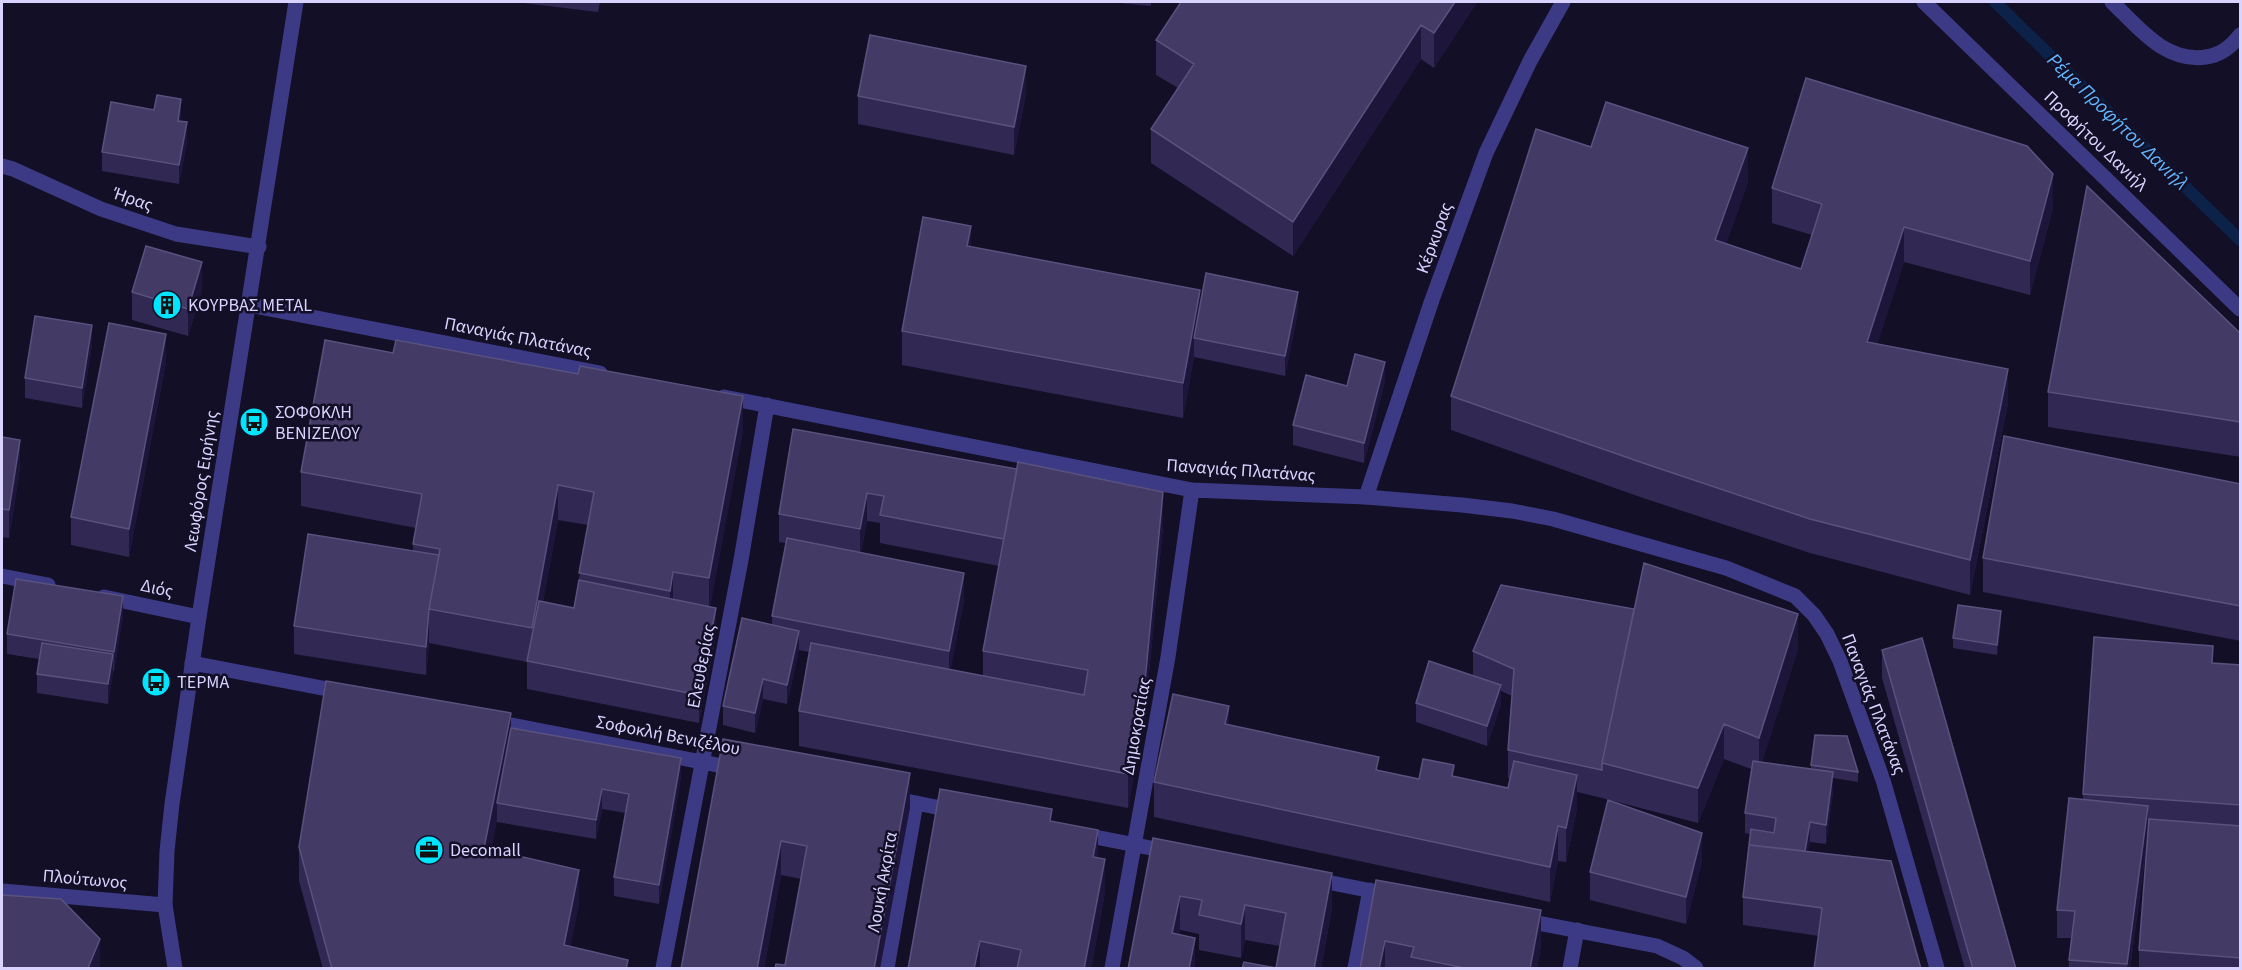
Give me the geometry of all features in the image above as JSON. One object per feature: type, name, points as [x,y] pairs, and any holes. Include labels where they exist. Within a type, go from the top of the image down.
[{"type":"street","name":"Λεωφόρος Ειρήνης","points":[[175,969],[165,905],[172,804],[199,617],[296,2]]},
{"type":"street","name":"Κέρκυρας","points":[[1366,497],[1432,300],[1486,153],[1530,61],[1563,2]]},
{"type":"street","name":"Προφήτου Δανιήλ","points":[[1924,2],[2241,309]]},
{"type":"street","points":[[2112,2],[2151,40],[2175,55],[2196,58],[2215,56],[2232,46],[2241,35]]},
{"type":"street","name":"Ήρας","points":[[2,166],[101,209],[176,234],[259,247]]},
{"type":"street","name":"Παναγιάς Πλατάνας","points":[[249,305],[614,376]]},
{"type":"street","name":"Παναγιάς Πλατάνας","points":[[709,394],[1192,490],[1366,497],[1462,505],[1553,519],[1726,568],[1795,596],[1814,615],[1840,662],[1883,780],[1937,969]]},
{"type":"street","name":"Ελευθερίας","points":[[663,969],[741,560],[767,405]]},
{"type":"street","name":"Δημοκρατίας","points":[[1112,969],[1168,657],[1192,490]]},
{"type":"street","points":[[2,576],[60,588]]},
{"type":"street","name":"Διός","points":[[95,595],[199,617]]},
{"type":"street","points":[[192,663],[355,695]]},
{"type":"street","name":"Σοφοκλή Βενιζέλου","points":[[471,717],[748,771]]},
{"type":"street","points":[[871,794],[974,814]]},
{"type":"street","name":"Λουκή Ακρίτα","points":[[887,969],[916,803]]},
{"type":"street","points":[[1066,832],[1182,854]]},
{"type":"street","points":[[1300,877],[1405,897]]},
{"type":"street","points":[[1355,969],[1370,890]]},
{"type":"street","name":"Πλούτωνος","points":[[2,891],[165,905]]},
{"type":"street","points":[[1508,917],[1657,946],[1683,958],[1696,969]]},
{"type":"street","points":[[1570,969],[1577,930]]},
{"type":"building","points":[[1181,2],[1455,2],[1434,33],[1421,25],[1293,222],[1151,129],[1194,64],[1156,40]]},
{"type":"building","points":[[870,35],[1026,66],[1014,127],[858,96]]},
{"type":"building","points":[[1806,78],[2027,146],[2053,174],[2030,261],[1904,227],[1867,342],[2008,369],[1970,560],[1810,519],[1451,396],[1536,129],[1591,147],[1606,102],[1748,148],[1715,240],[1801,269],[1822,204],[1772,188]]},
{"type":"building","points":[[157,95],[181,99],[178,121],[187,122],[179,165],[102,152],[111,102],[154,110]]},
{"type":"building","points":[[2087,186],[2241,334],[2241,422],[2048,392]]},
{"type":"building","points":[[923,217],[971,226],[967,246],[1200,290],[1183,383],[902,331]]},
{"type":"building","points":[[146,246],[202,262],[188,309],[132,292]]},
{"type":"building","points":[[1206,273],[1298,292],[1285,356],[1194,338]]},
{"type":"building","points":[[35,316],[92,325],[82,388],[25,378]]},
{"type":"building","points":[[109,323],[166,334],[129,529],[71,517]]},
{"type":"building","points":[[325,340],[393,353],[396,340],[578,374],[580,366],[743,396],[709,578],[673,572],[670,591],[579,573],[594,492],[558,485],[532,628],[429,609],[440,549],[413,544],[422,494],[301,472]]},
{"type":"building","points":[[1355,354],[1385,362],[1364,443],[1293,425],[1306,375],[1347,386]]},
{"type":"building","points":[[793,429],[1017,469],[1004,539],[880,515],[884,496],[867,493],[860,529],[779,514]]},
{"type":"building","points":[[2004,436],[2241,484],[2241,606],[1983,558]]},
{"type":"building","points":[[2,437],[20,440],[9,510],[2,509]]},
{"type":"building","points":[[1018,462],[1163,492],[1145,681],[1128,774],[799,711],[811,643],[1084,695],[1088,670],[983,651]]},
{"type":"building","points":[[308,534],[439,555],[429,609],[426,647],[294,626]]},
{"type":"building","points":[[787,538],[964,573],[949,651],[772,616]]},
{"type":"building","points":[[1644,563],[1798,614],[1759,738],[1724,724],[1698,788],[1602,763]]},
{"type":"building","points":[[16,579],[123,596],[114,652],[7,634]]},
{"type":"building","points":[[579,580],[716,608],[699,695],[527,661],[539,601],[574,608]]},
{"type":"building","points":[[1501,585],[1634,609],[1602,770],[1508,750],[1514,669],[1473,651]]},
{"type":"building","points":[[1958,605],[2001,611],[1997,645],[1953,638]]},
{"type":"building","points":[[742,618],[799,631],[787,685],[763,679],[755,713],[723,706]]},
{"type":"building","points":[[2094,637],[2213,646],[2212,663],[2241,665],[2241,805],[2083,794]]},
{"type":"building","points":[[1922,638],[2016,969],[1973,969],[1882,650]]},
{"type":"building","points":[[42,643],[113,654],[108,684],[37,674]]},
{"type":"building","points":[[1429,661],[1501,685],[1487,726],[1416,703]]},
{"type":"building","points":[[326,681],[511,713],[484,848],[579,870],[564,945],[628,960],[626,969],[332,969],[299,847]]},
{"type":"building","points":[[1173,694],[1229,706],[1225,724],[1379,757],[1376,770],[1419,779],[1423,759],[1454,765],[1452,776],[1508,788],[1514,761],[1577,775],[1566,828],[1558,826],[1550,867],[1154,782]]},
{"type":"building","points":[[511,728],[681,758],[659,885],[614,877],[629,794],[602,789],[596,820],[497,803]]},
{"type":"building","points":[[1815,735],[1847,736],[1858,772],[1811,765]]},
{"type":"building","points":[[723,739],[910,773],[874,969],[775,969],[776,964],[785,965],[807,846],[781,841],[757,969],[681,969]]},
{"type":"building","points":[[1753,761],[1833,772],[1826,825],[1810,822],[1805,851],[1749,845],[1751,829],[1774,833],[1776,818],[1745,813]]},
{"type":"building","points":[[940,789],[1052,809],[1050,821],[1098,830],[1093,857],[1105,859],[1084,969],[1017,969],[1021,950],[980,941],[974,969],[908,969]]},
{"type":"building","points":[[2069,798],[2148,806],[2127,964],[2069,960],[2075,911],[2057,910]]},
{"type":"building","points":[[1608,800],[1702,833],[1686,897],[1590,872]]},
{"type":"building","points":[[2149,819],[2241,826],[2241,958],[2139,950]]},
{"type":"building","points":[[1153,838],[1332,873],[1314,969],[1242,969],[1244,962],[1276,968],[1286,913],[1245,905],[1241,924],[1199,915],[1202,900],[1180,896],[1172,933],[1195,938],[1189,969],[1128,969]]},
{"type":"building","points":[[1749,845],[1891,861],[1921,969],[1814,969],[1822,908],[1743,897]]},
{"type":"building","points":[[1376,880],[1541,910],[1530,969],[1465,969],[1411,957],[1414,947],[1385,941],[1379,969],[1360,969]]},
{"type":"building","points":[[2,895],[61,899],[100,939],[89,969],[2,969]]},
{"type":"waterway","name":"Ρέμα Προφήτου Δανιήλ","points":[[1995,2],[2240,240]]},
{"type":"place","name":"ΚΟΥΡΒΑΣ METAL","points":[[167,305]]},
{"type":"place","name":"ΣΟΦΟΚΛΗ ΒΕΝΙΖΕΛΟΥ","points":[[254,422]]},
{"type":"place","name":"ΤΕΡΜΑ","points":[[156,682]]},
{"type":"place","name":"Decomall","points":[[429,850]]}]
